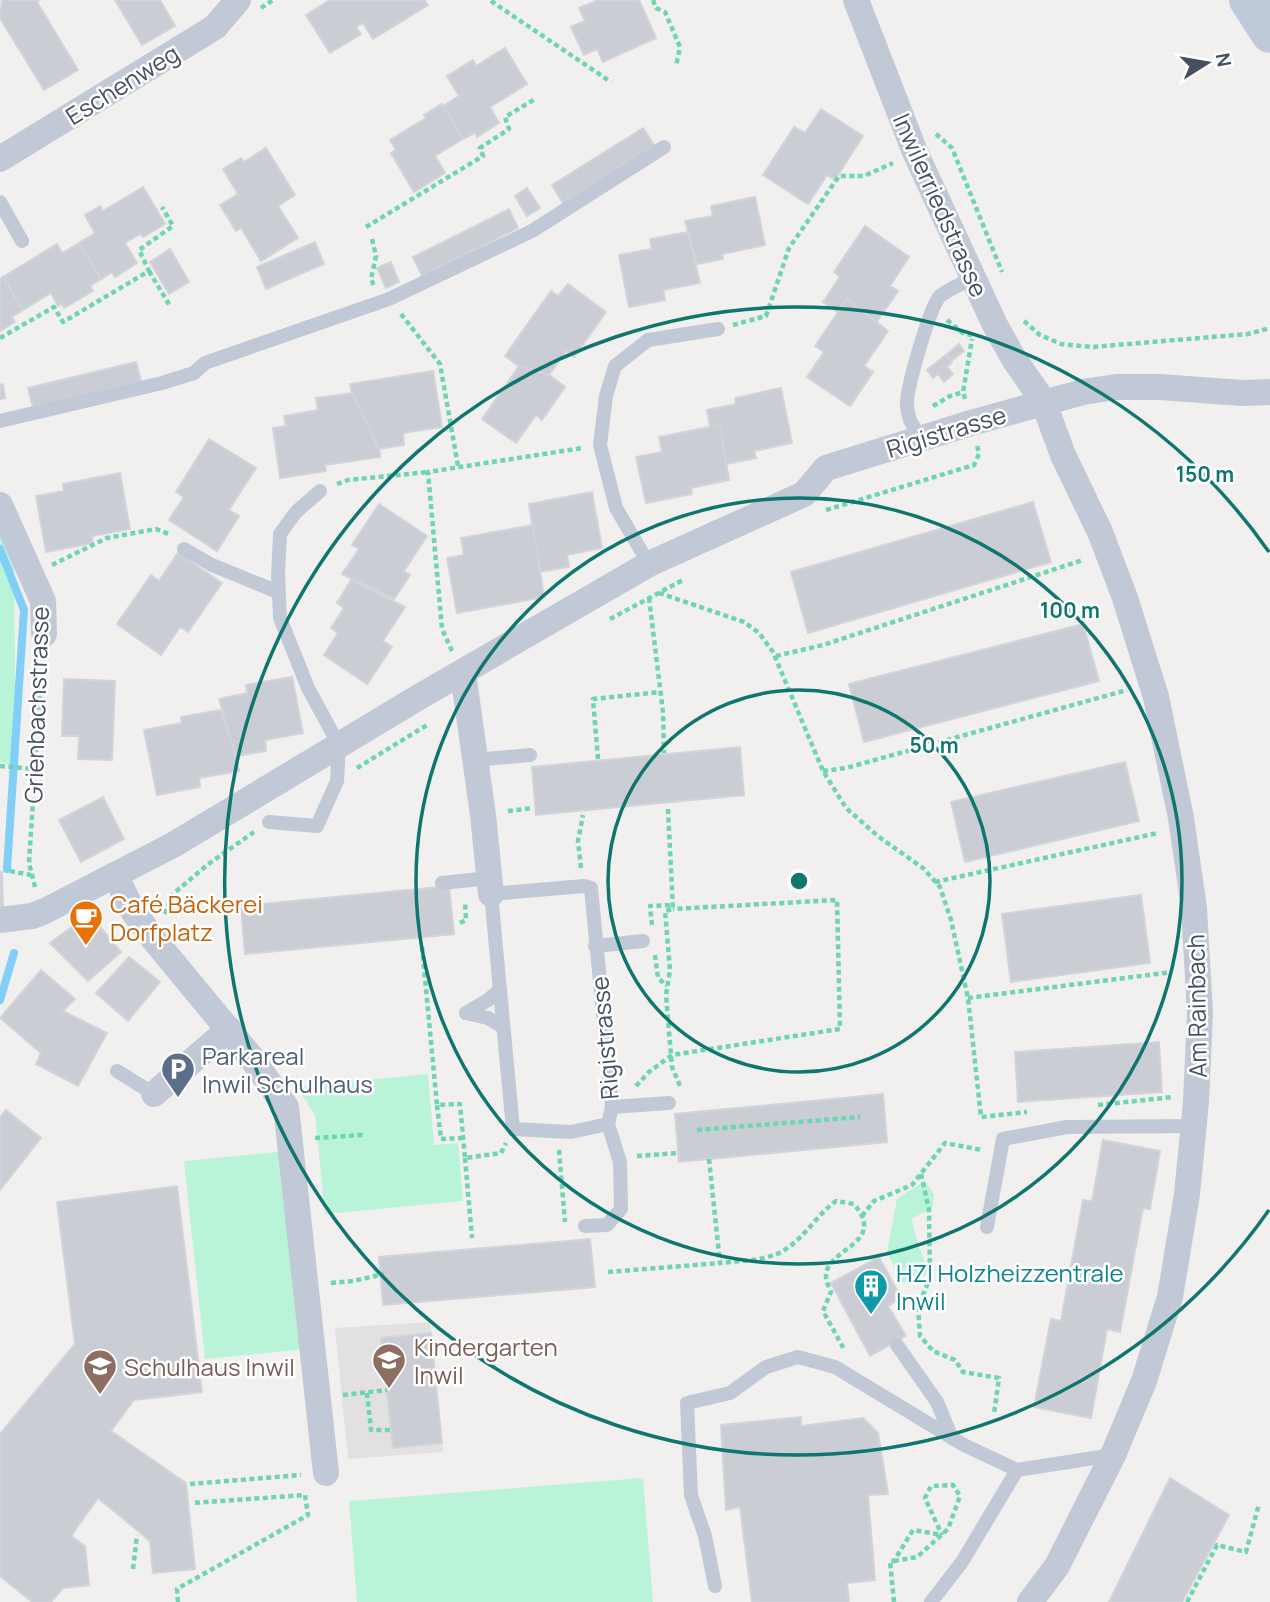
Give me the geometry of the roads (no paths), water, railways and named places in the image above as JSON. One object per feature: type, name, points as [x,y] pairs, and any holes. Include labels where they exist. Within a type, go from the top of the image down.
[{"type":"main road","points":[[1248,0],[1270,34]]},
{"type":"street","name":"Eschenweg","points":[[0,159],[215,27],[238,0]]},
{"type":"street","name":"Inwilerriedstrasse","points":[[856,0],[915,152],[973,278],[1014,359],[1043,401]]},
{"type":"street","name":"Rigistrasse","points":[[22,916],[115,875],[173,845],[649,564],[804,494],[826,468],[923,425],[971,423],[1043,401],[1116,387],[1270,392]]},
{"type":"street","name":"Am Rainbach","points":[[1030,1602],[1057,1566],[1112,1455],[1144,1381],[1170,1297],[1188,1194],[1200,1013],[1194,908],[1183,828],[1151,683],[1125,598],[1063,455],[1043,401]]},
{"type":"street","name":"Grienbachstrasse","points":[[0,505],[43,601],[44,634]]},
{"type":"street","name":"Rigistrasse","points":[[463,673],[490,886]]},
{"type":"street","points":[[115,875],[133,911],[155,941],[229,1029],[286,1107],[326,1473]]},
{"type":"street","points":[[154,1094],[229,1029]]},
{"type":"lane","points":[[0,421],[194,373],[205,363],[385,300],[532,231],[664,147]]},
{"type":"lane","points":[[0,202],[22,241]]},
{"type":"lane","points":[[923,425],[912,427],[906,402],[926,327],[939,297],[973,278]]},
{"type":"lane","points":[[649,564],[616,508],[600,445],[606,396],[615,366],[648,340],[718,329]]},
{"type":"lane","points":[[269,822],[317,826],[337,780],[339,745],[308,688],[280,618],[278,592],[281,534],[296,512],[320,491]]},
{"type":"lane","points":[[184,549],[212,565],[278,592]]},
{"type":"lane","points":[[475,760],[530,755]]},
{"type":"lane","points":[[442,883],[490,886]]},
{"type":"lane","name":"Rigistrasse","points":[[490,886],[591,888],[596,946],[612,1107],[608,1124],[570,1132],[513,1129],[490,886]]},
{"type":"lane","points":[[596,946],[643,941]]},
{"type":"lane","points":[[500,990],[466,1013],[488,1018],[503,1027]]},
{"type":"lane","points":[[117,1071],[154,1094]]},
{"type":"lane","points":[[612,1107],[669,1103]]},
{"type":"lane","points":[[585,1226],[607,1225],[621,1209],[621,1162],[608,1124]]},
{"type":"lane","points":[[987,1227],[1003,1139],[1066,1127],[1194,1126]]},
{"type":"lane","points":[[897,1345],[937,1402],[952,1438]]},
{"type":"lane","points":[[715,1586],[705,1536],[691,1495],[687,1403],[730,1393],[766,1367],[798,1357],[835,1367],[952,1438],[1017,1471],[1112,1455]]},
{"type":"lane","points":[[931,1602],[962,1562],[1017,1471]]},
{"type":"waterway","points":[[0,549],[24,610],[7,869]]},
{"type":"waterway","points":[[0,1000],[14,953]]},
{"type":"place","name":"Café Bäckerei Dorfplatz","points":[[86,947]]},
{"type":"place","name":"Parkareal Inwil Schulhaus","points":[[178,1099]]},
{"type":"place","name":"HZI Holzheizzentrale Inwil","points":[[871,1316]]},
{"type":"place","name":"Kindergarten Inwil","points":[[389,1390]]},
{"type":"place","name":"Schulhaus Inwil","points":[[100,1396]]}]
